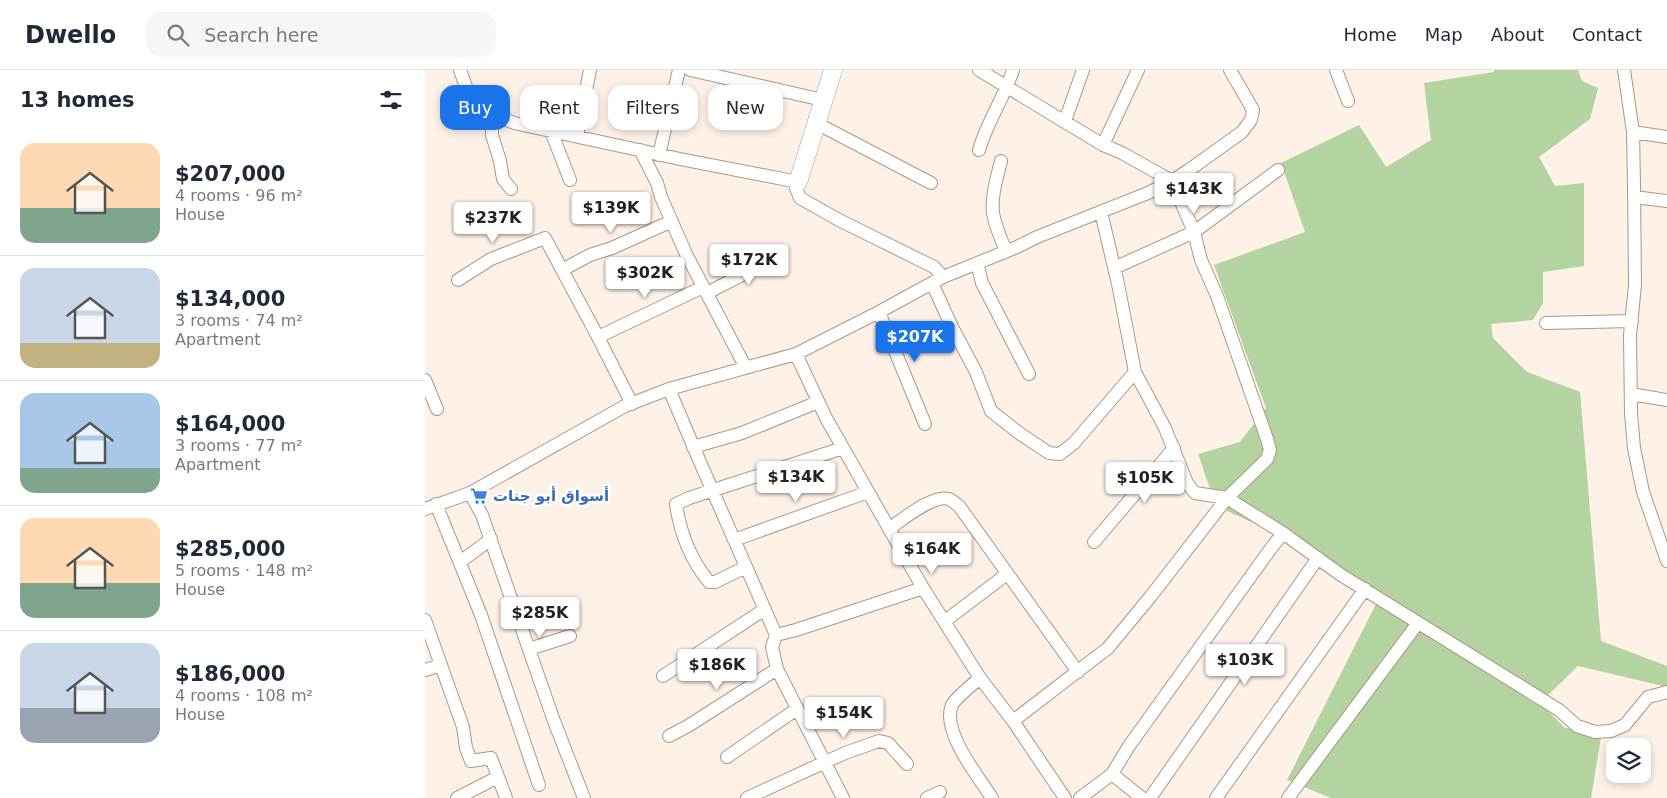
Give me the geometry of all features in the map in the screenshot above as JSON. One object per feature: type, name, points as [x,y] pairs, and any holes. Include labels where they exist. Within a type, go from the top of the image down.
[{"type":"street","points":[[460,70],[465,85]]},
{"type":"street","points":[[577,136],[591,70]]},
{"type":"street","points":[[659,155],[679,70]]},
{"type":"street","points":[[690,70],[741,76],[823,100]]},
{"type":"street","points":[[833,70],[796,188],[800,198],[839,220],[934,267],[952,328],[976,372],[991,411],[1049,453],[1060,454],[1074,443],[1135,372]]},
{"type":"street","points":[[979,70],[1103,145],[1172,180],[1194,232],[1201,260],[1217,296],[1270,450],[1267,459],[1227,498],[1108,648],[1013,721]]},
{"type":"street","points":[[979,150],[984,133],[1008,86],[1013,70]]},
{"type":"street","points":[[1065,122],[1083,70]]},
{"type":"street","points":[[1103,145],[1138,70]]},
{"type":"street","points":[[539,785],[484,624],[460,562],[431,506],[471,493],[632,404],[669,389],[796,354],[938,280],[1037,237],[1148,193],[1172,180],[1242,132],[1251,120],[1253,110],[1230,70]]},
{"type":"street","points":[[1336,70],[1348,101]]},
{"type":"street","points":[[1624,70],[1633,132],[1635,285],[1631,321],[1631,414],[1634,448],[1643,492],[1667,561]]},
{"type":"street","points":[[510,121],[659,155],[798,182]]},
{"type":"street","points":[[816,123],[931,183]]},
{"type":"street","points":[[491,130],[503,179],[511,189]]},
{"type":"street","points":[[551,131],[570,180]]},
{"type":"street","points":[[1633,132],[1667,137]]},
{"type":"street","points":[[640,150],[657,183],[672,222],[705,290],[746,368]]},
{"type":"street","points":[[1001,161],[993,204],[995,222],[1006,252]]},
{"type":"street","points":[[1114,268],[1194,232],[1278,170]]},
{"type":"street","points":[[1634,197],[1667,202]]},
{"type":"street","points":[[1101,212],[1135,372],[1174,448],[1187,483],[1195,493],[1227,498],[1283,533],[1365,590],[1559,710],[1577,726],[1595,732],[1611,731],[1625,724],[1648,697],[1667,692]]},
{"type":"street","points":[[562,270],[590,255],[612,248],[672,222]]},
{"type":"street","points":[[458,280],[491,259],[545,238],[632,404]]},
{"type":"street","points":[[598,337],[779,256]]},
{"type":"street","points":[[977,263],[982,283],[1029,374]]},
{"type":"street","points":[[879,312],[925,424]]},
{"type":"street","points":[[1546,323],[1631,321]]},
{"type":"street","points":[[796,354],[818,402],[923,588],[980,678],[1013,721],[1065,798]]},
{"type":"street","points":[[425,380],[437,409]]},
{"type":"street","points":[[669,389],[776,635],[772,647],[777,669],[843,798]]},
{"type":"street","points":[[1631,394],[1667,400]]},
{"type":"street","points":[[693,447],[742,433],[818,402]]},
{"type":"street","points":[[746,567],[715,582],[709,582],[699,571],[683,534],[678,521],[676,504],[689,498],[843,448]]},
{"type":"street","points":[[1094,542],[1174,448]]},
{"type":"street","points":[[734,540],[868,492]]},
{"type":"street","points":[[471,493],[482,515],[554,721],[584,798]]},
{"type":"street","points":[[889,529],[917,509],[938,499],[949,499],[959,506],[1078,672]]},
{"type":"street","points":[[1080,798],[1111,774],[1151,715],[1283,533]]},
{"type":"street","points":[[460,562],[491,540]]},
{"type":"street","points":[[1150,798],[1318,558]]},
{"type":"street","points":[[945,621],[1007,574]]},
{"type":"street","points":[[776,635],[923,588]]},
{"type":"street","points":[[1216,798],[1365,590]]},
{"type":"street","points":[[663,676],[765,609]]},
{"type":"street","points":[[425,620],[463,727],[466,748],[471,761],[491,758],[506,798]]},
{"type":"street","points":[[1288,798],[1418,622]]},
{"type":"street","points":[[529,649],[571,636]]},
{"type":"street","points":[[425,670],[441,665]]},
{"type":"street","points":[[669,736],[688,726],[777,669]]},
{"type":"street","points":[[980,678],[952,704],[950,722],[955,739],[992,798]]},
{"type":"street","points":[[727,757],[797,709]]},
{"type":"street","points":[[747,798],[860,747],[879,741],[888,743],[907,764]]},
{"type":"street","points":[[1111,774],[1142,798]]},
{"type":"street","points":[[457,798],[498,777]]},
{"type":"street","points":[[927,798],[940,792]]},
{"type":"green space","points":[[1494,70],[1578,70],[1582,81],[1598,88],[1590,119],[1539,157],[1555,186],[1584,183],[1584,266],[1543,272],[1543,303],[1533,320],[1491,324],[1493,338],[1527,372],[1580,392],[1601,641],[1667,666],[1667,687],[1578,666],[1540,703],[1565,728],[1602,731],[1591,798],[1331,798],[1287,780],[1380,596],[1311,549],[1216,506],[1198,454],[1240,442],[1266,408],[1214,265],[1305,232],[1281,163],[1359,125],[1386,167],[1431,140],[1424,83],[1494,72]]},
{"type":"place","name":"أسواق أبو جنات","points":[[479,496]]}]
